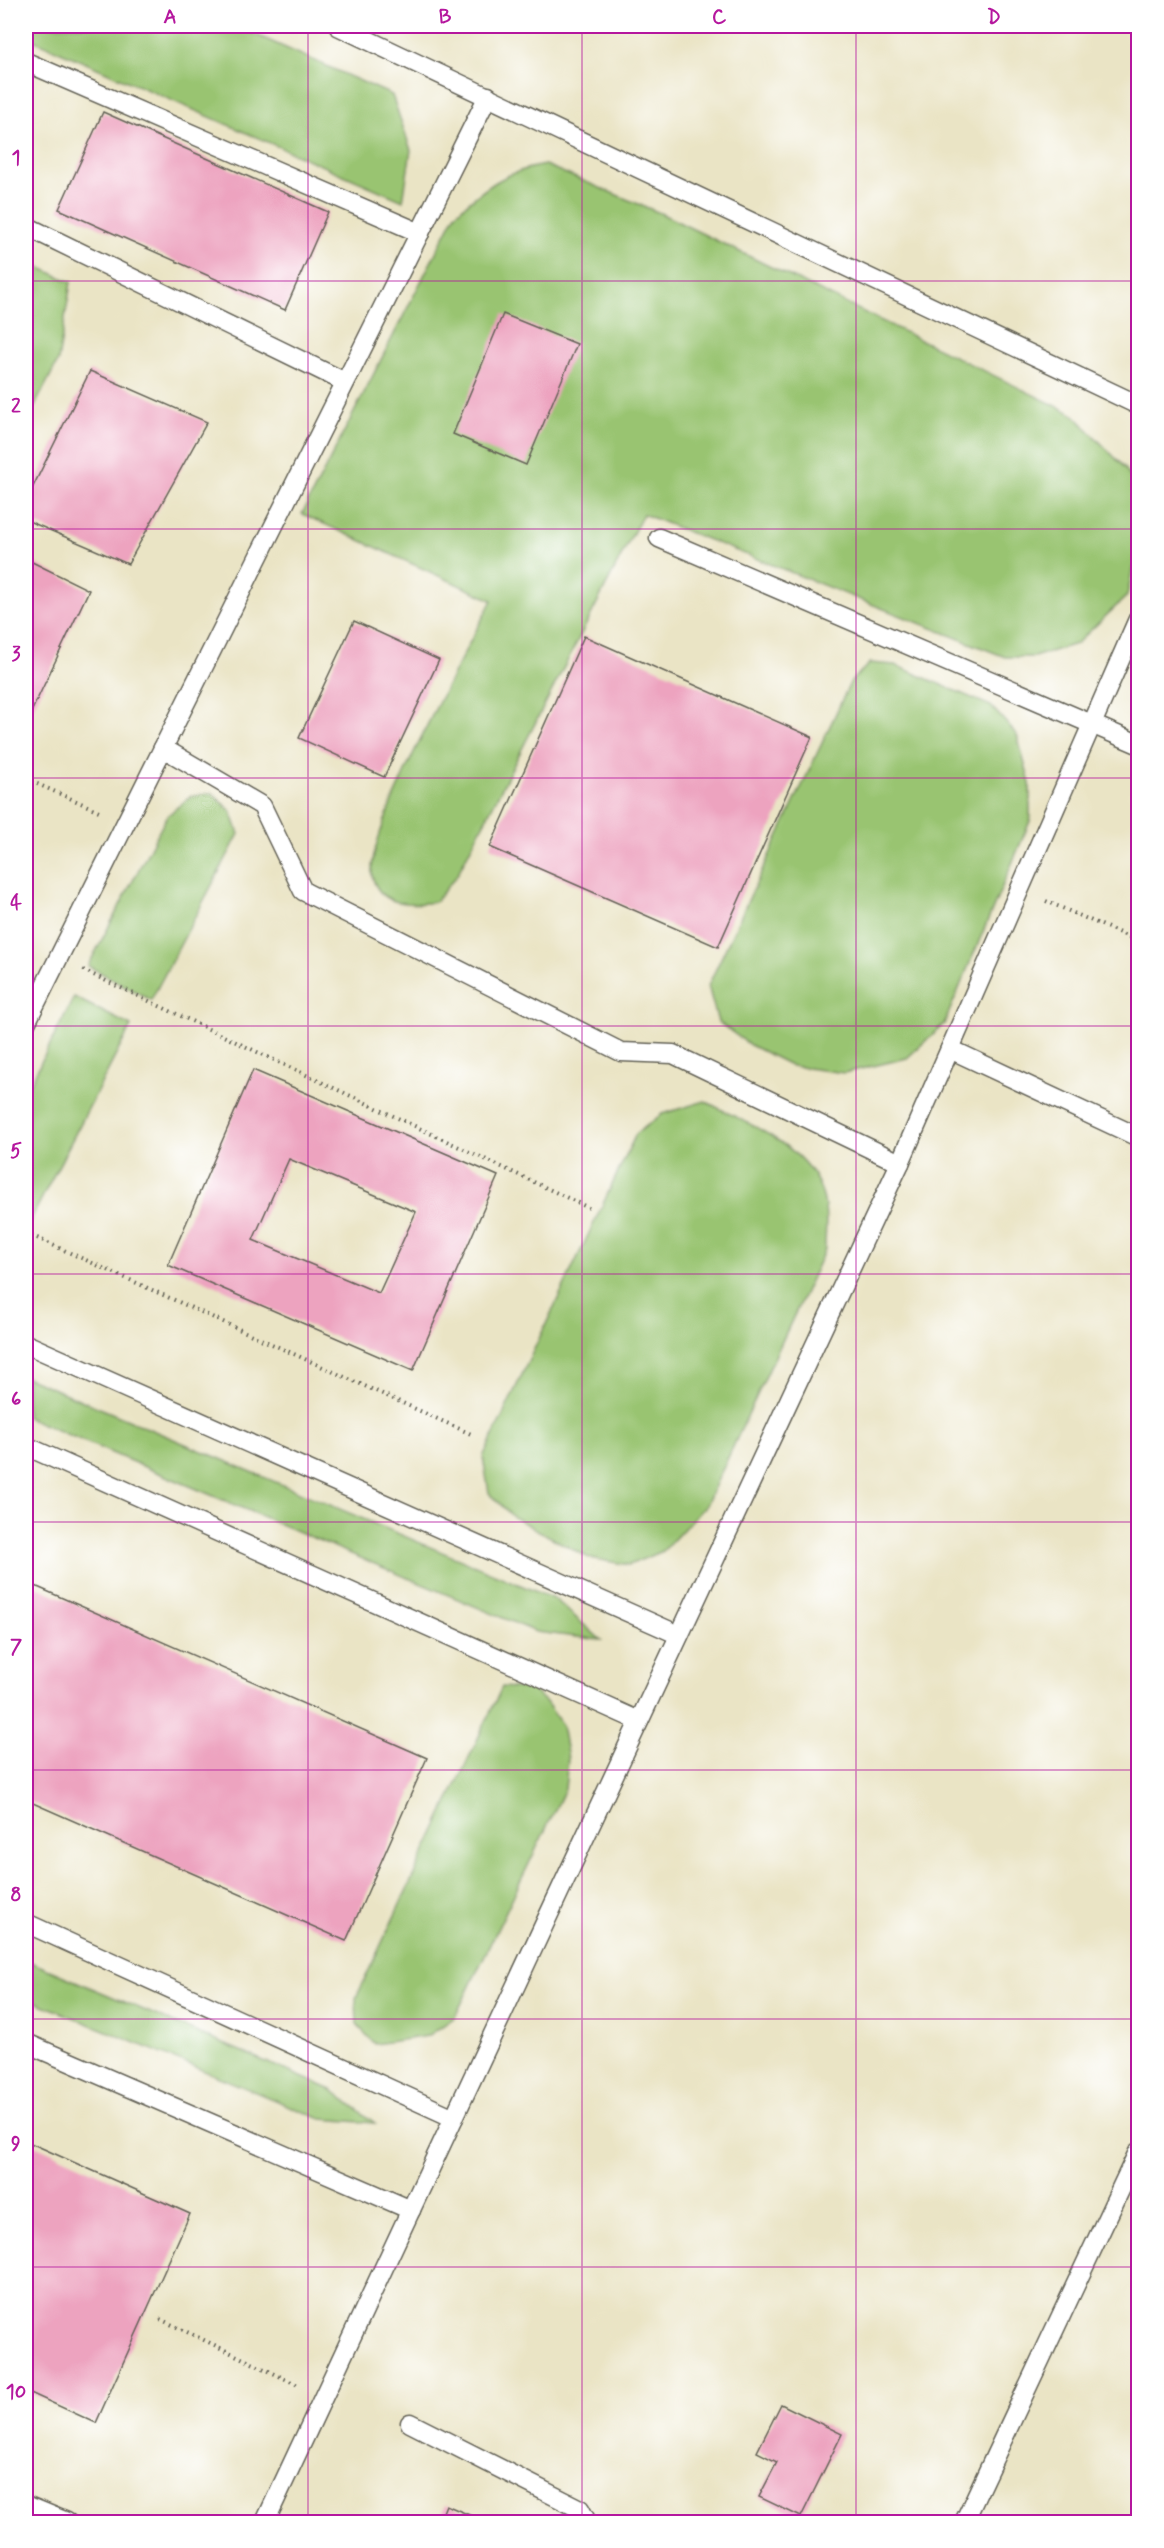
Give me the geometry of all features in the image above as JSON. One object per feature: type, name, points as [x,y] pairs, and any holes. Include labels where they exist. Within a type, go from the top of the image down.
[{"type":"lane","points":[[338,26],[1138,405]]},
{"type":"lane","points":[[26,62],[420,233]]},
{"type":"lane","points":[[26,1023],[488,96]]},
{"type":"lane","points":[[26,226],[345,382]]},
{"type":"lane","points":[[659,538],[1093,722],[1138,744]]},
{"type":"lane","points":[[265,2523],[900,1163],[1138,619]]},
{"type":"lane","points":[[163,748],[262,806],[303,891],[621,1053],[673,1054],[900,1163]]},
{"type":"lane","points":[[950,1048],[1138,1137]]},
{"type":"lane","points":[[26,1344],[679,1635]]},
{"type":"lane","points":[[26,1446],[639,1721]]},
{"type":"lane","points":[[26,1923],[454,2118]]},
{"type":"lane","points":[[26,2043],[411,2210]]},
{"type":"lane","points":[[964,2523],[1132,2184],[1138,2152]]},
{"type":"lane","points":[[410,2423],[580,2509],[587,2523]]},
{"type":"lane","points":[[26,2505],[67,2523]]},
{"type":"path","points":[[26,779],[126,823]]},
{"type":"path","points":[[1020,890],[1138,941]]},
{"type":"path","points":[[58,958],[589,1208]]},
{"type":"path","points":[[26,1233],[471,1434]]},
{"type":"path","points":[[160,2319],[323,2397]]},
{"type":"green space","points":[[26,26],[236,26],[392,95],[411,150],[403,201],[26,37]]},
{"type":"green space","points":[[545,165],[660,213],[1073,414],[1125,468],[1138,490],[1138,542],[1127,596],[1076,644],[1034,657],[1005,657],[643,514],[457,875],[435,902],[416,904],[398,902],[383,895],[373,879],[373,858],[383,825],[419,742],[492,600],[302,514],[456,213],[477,195],[507,176]]},
{"type":"green space","points":[[26,261],[71,282],[58,361],[26,423]]},
{"type":"green space","points":[[870,663],[895,665],[991,706],[1017,735],[1030,783],[1030,821],[944,1024],[907,1058],[844,1073],[792,1066],[750,1045],[718,1022],[708,986],[851,681]]},
{"type":"green space","points":[[212,793],[231,811],[239,834],[151,1000],[88,966],[167,816],[191,796]]},
{"type":"green space","points":[[74,997],[131,1026],[29,1223],[26,1222],[26,1092]]},
{"type":"green space","points":[[705,1101],[779,1141],[810,1169],[820,1187],[825,1207],[825,1249],[706,1505],[663,1551],[629,1565],[589,1558],[513,1517],[489,1493],[483,1457],[636,1134],[662,1114]]},
{"type":"green space","points":[[26,1377],[556,1600],[601,1640],[536,1632],[26,1417]]},
{"type":"green space","points":[[502,1687],[531,1689],[546,1702],[562,1725],[568,1759],[565,1789],[455,2017],[428,2036],[375,2044],[357,2025],[356,1998]]},
{"type":"green space","points":[[26,1960],[332,2090],[375,2123],[321,2119],[26,1998]]},
{"type":"building","points":[[103,112],[328,212],[285,310],[59,209]]},
{"type":"building","points":[[503,314],[577,344],[526,465],[453,434]]},
{"type":"building","points":[[90,371],[207,422],[128,564],[26,520],[26,501]]},
{"type":"building","points":[[26,559],[89,590],[26,723]]},
{"type":"building","points":[[354,621],[439,660],[384,777],[299,738]]},
{"type":"building","points":[[584,636],[812,737],[718,947],[490,847]]},
{"type":"building","points":[[253,1070],[498,1176],[413,1371],[168,1265]],"holes":[[[289,1159],[416,1212],[379,1293],[253,1240]]]},
{"type":"building","points":[[26,1582],[427,1758],[346,1941],[26,1800]]},
{"type":"building","points":[[26,2141],[190,2214],[96,2423],[26,2391]]},
{"type":"building","points":[[781,2404],[842,2434],[801,2517],[759,2497],[777,2462],[757,2452]]},
{"type":"building","points":[[446,2505],[486,2522],[439,2522]]}]
